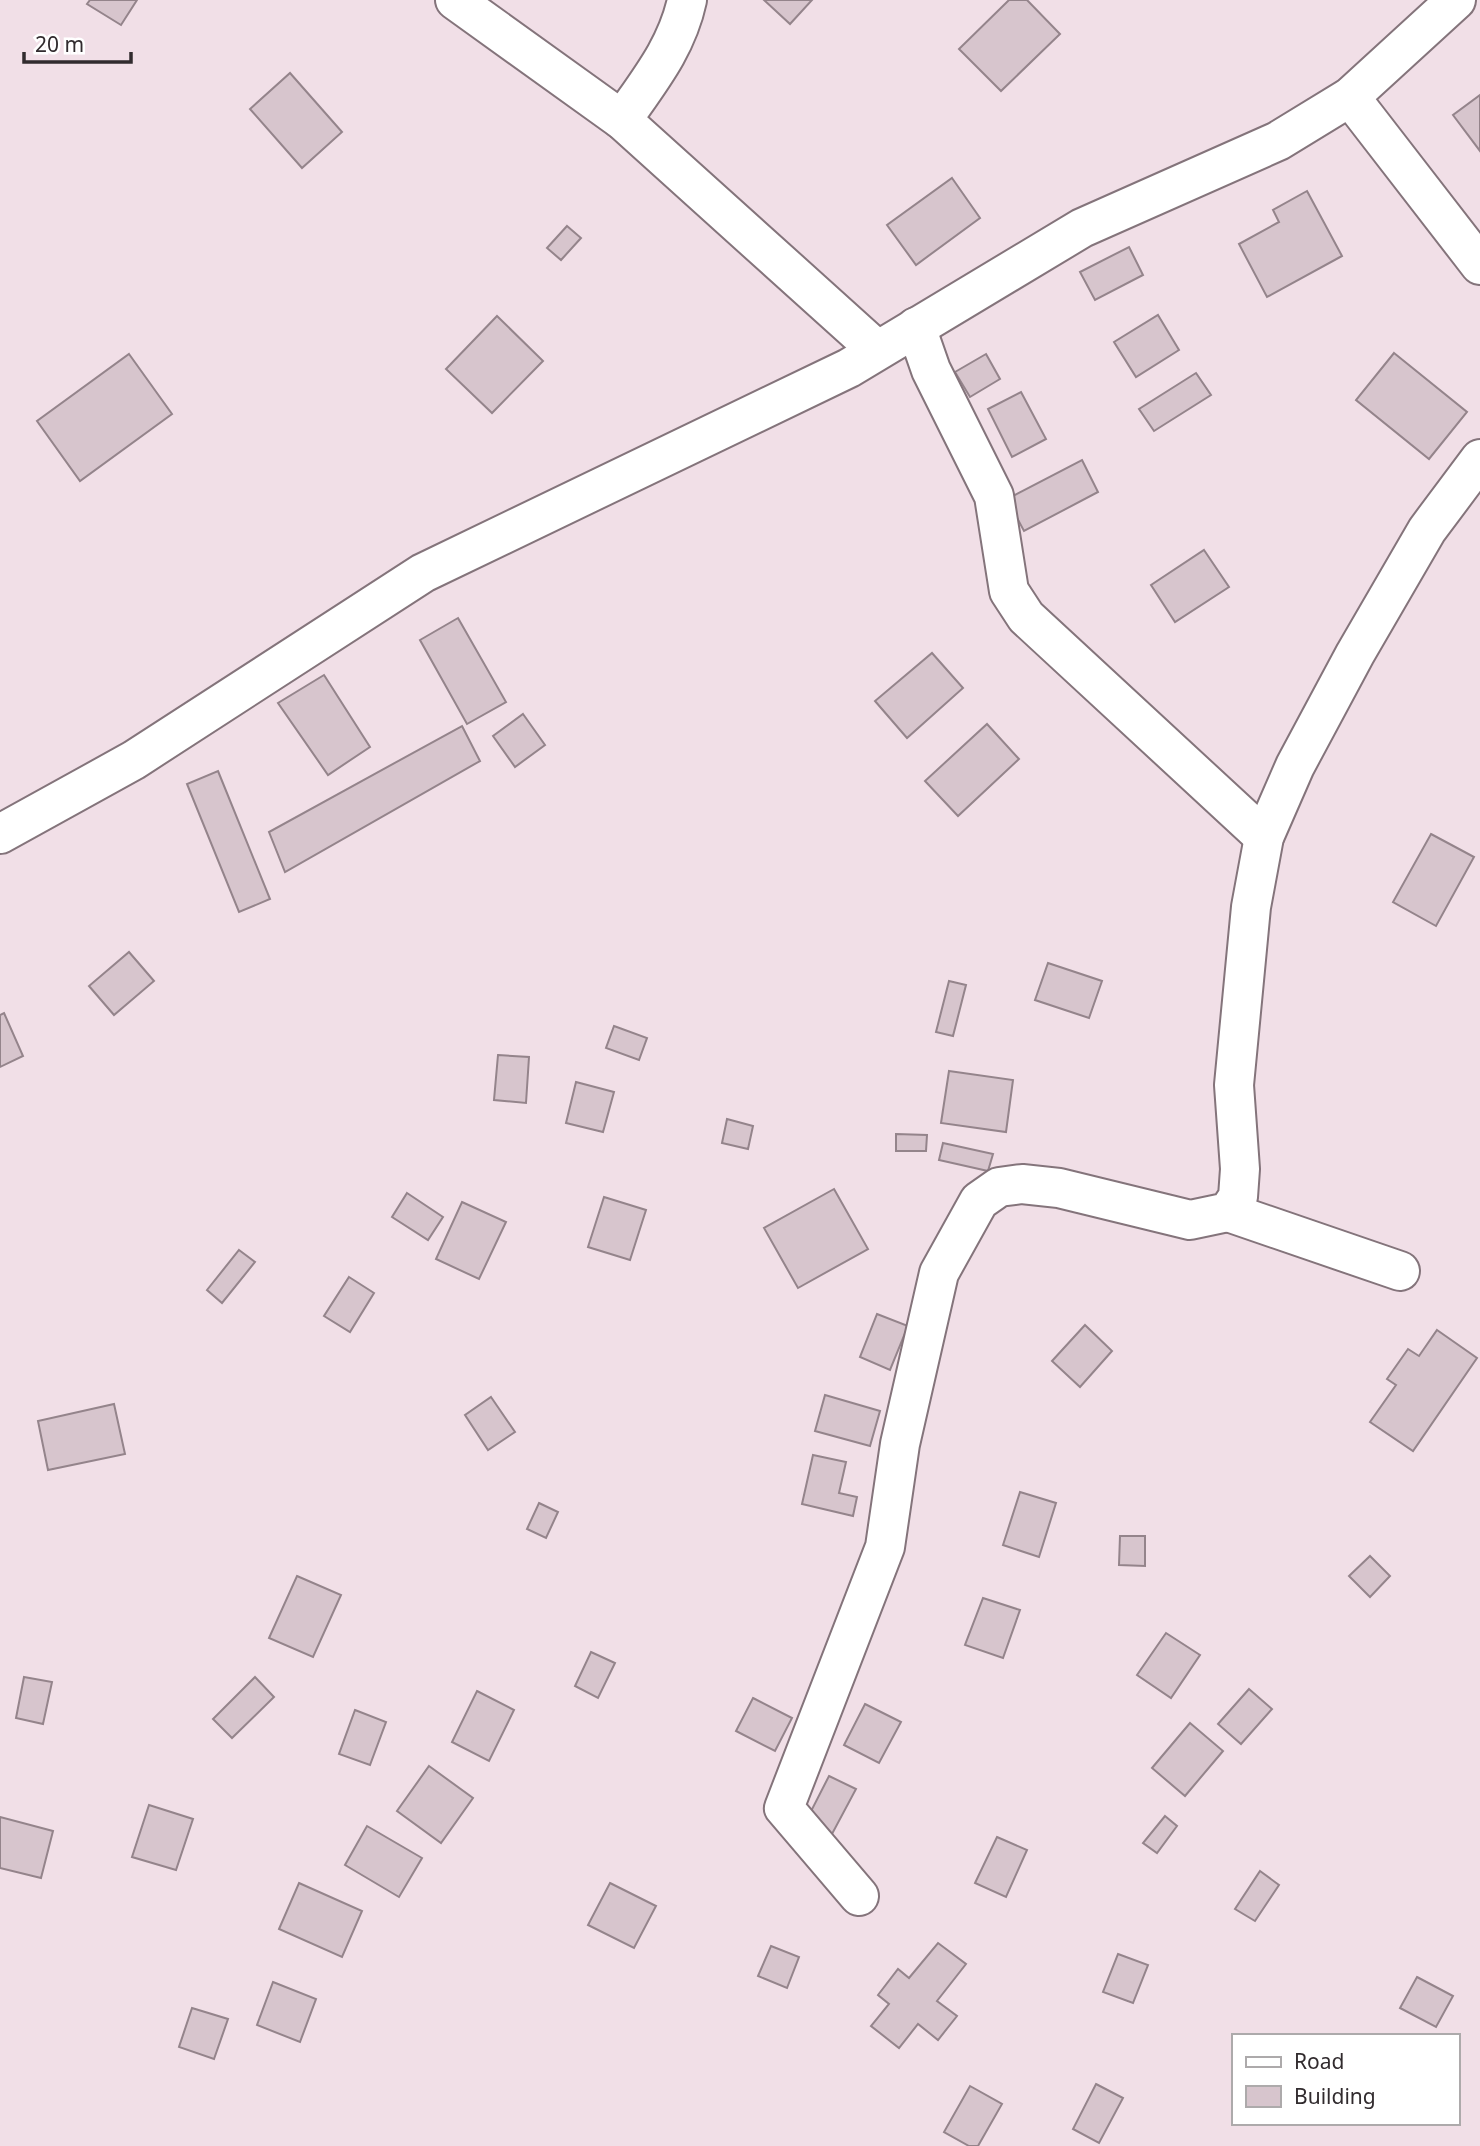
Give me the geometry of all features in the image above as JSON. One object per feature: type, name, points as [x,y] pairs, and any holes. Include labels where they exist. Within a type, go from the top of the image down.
[{"type":"street","points":[[454,0],[622,120],[876,349]]},
{"type":"street","points":[[622,120],[667,55],[681,29],[687,0]]},
{"type":"street","points":[[0,834],[134,760],[423,573],[849,368],[876,349],[1082,228],[1278,141],[1350,96],[1456,0]]},
{"type":"street","points":[[1350,96],[1480,265]]},
{"type":"street","points":[[916,327],[931,370],[994,496],[1009,591],[1026,617],[1264,837]]},
{"type":"street","points":[[1228,1212],[1238,1197],[1240,1169],[1234,1085],[1251,907],[1264,837],[1295,766],[1355,654],[1427,530],[1480,459]]},
{"type":"street","points":[[859,1896],[784,1808],[885,1547],[900,1444],[939,1273],[979,1201],[999,1187],[1022,1184],[1059,1188],[1191,1220],[1228,1212],[1400,1271]]},
{"type":"building","points":[[90,0],[137,0],[121,25],[87,4]]},
{"type":"building","points":[[764,0],[812,0],[790,24]]},
{"type":"building","points":[[1009,0],[1027,0],[1060,34],[1001,91],[959,49]]},
{"type":"building","points":[[290,73],[342,132],[302,168],[250,109]]},
{"type":"building","points":[[1480,95],[1480,151],[1453,115]]},
{"type":"building","points":[[952,178],[980,218],[916,265],[887,225]]},
{"type":"building","points":[[1307,191],[1342,256],[1267,297],[1239,244],[1279,222],[1273,210]]},
{"type":"building","points":[[567,226],[581,238],[561,260],[547,248]]},
{"type":"building","points":[[1129,247],[1143,275],[1095,300],[1080,272]]},
{"type":"building","points":[[1158,315],[1179,350],[1136,377],[1114,342]]},
{"type":"building","points":[[497,316],[543,361],[492,413],[446,369]]},
{"type":"building","points":[[1394,353],[1467,412],[1429,459],[1356,400]]},
{"type":"building","points":[[129,354],[172,414],[80,481],[37,421]]},
{"type":"building","points":[[986,354],[1000,379],[970,397],[955,372]]},
{"type":"building","points":[[1196,373],[1211,395],[1154,431],[1139,409]]},
{"type":"building","points":[[1021,392],[1046,439],[1012,457],[988,409]]},
{"type":"building","points":[[1082,460],[1098,492],[1024,531],[1007,499]]},
{"type":"building","points":[[1204,550],[1229,587],[1175,622],[1151,585]]},
{"type":"building","points":[[458,618],[506,702],[467,724],[420,640]]},
{"type":"building","points":[[932,653],[963,688],[907,738],[875,701]]},
{"type":"building","points":[[324,675],[370,747],[328,775],[278,703]]},
{"type":"building","points":[[523,714],[545,745],[515,767],[493,736]]},
{"type":"building","points":[[987,724],[1019,759],[958,816],[925,781]]},
{"type":"building","points":[[462,726],[480,761],[285,872],[269,832]]},
{"type":"building","points":[[218,771],[270,899],[239,912],[187,784]]},
{"type":"building","points":[[1431,834],[1474,857],[1436,926],[1393,902]]},
{"type":"building","points":[[129,952],[154,981],[114,1015],[89,986]]},
{"type":"building","points":[[1048,963],[1102,981],[1089,1018],[1035,1000]]},
{"type":"building","points":[[949,981],[966,985],[953,1036],[936,1032]]},
{"type":"building","points":[[4,1013],[23,1056],[0,1067],[0,1015]]},
{"type":"building","points":[[614,1026],[647,1038],[639,1060],[606,1048]]},
{"type":"building","points":[[498,1055],[529,1057],[526,1103],[494,1100]]},
{"type":"building","points":[[949,1071],[1013,1080],[1006,1132],[941,1123]]},
{"type":"building","points":[[576,1082],[614,1092],[603,1132],[566,1123]]},
{"type":"building","points":[[727,1119],[753,1126],[748,1149],[722,1143]]},
{"type":"building","points":[[896,1134],[927,1135],[926,1151],[896,1151]]},
{"type":"building","points":[[943,1143],[993,1154],[988,1171],[939,1160]]},
{"type":"building","points":[[834,1189],[868,1249],[798,1288],[764,1228]]},
{"type":"building","points":[[407,1193],[443,1217],[428,1240],[392,1217]]},
{"type":"building","points":[[604,1197],[646,1210],[630,1260],[588,1247]]},
{"type":"building","points":[[462,1202],[506,1222],[479,1279],[436,1259]]},
{"type":"building","points":[[239,1250],[255,1262],[222,1303],[207,1290]]},
{"type":"building","points":[[349,1277],[374,1293],[350,1332],[324,1316]]},
{"type":"building","points":[[877,1314],[908,1326],[890,1370],[860,1357]]},
{"type":"building","points":[[1085,1325],[1112,1351],[1080,1387],[1052,1361]]},
{"type":"building","points":[[1437,1330],[1477,1358],[1413,1451],[1370,1422],[1396,1385],[1387,1379],[1408,1349],[1419,1356]]},
{"type":"building","points":[[825,1395],[880,1411],[870,1446],[815,1431]]},
{"type":"building","points":[[491,1397],[515,1432],[488,1450],[465,1415]]},
{"type":"building","points":[[114,1404],[125,1454],[48,1470],[38,1421]]},
{"type":"building","points":[[813,1455],[846,1462],[839,1493],[857,1497],[853,1516],[802,1504]]},
{"type":"building","points":[[1020,1492],[1056,1503],[1039,1557],[1003,1545]]},
{"type":"building","points":[[539,1503],[558,1512],[546,1538],[527,1529]]},
{"type":"building","points":[[1120,1536],[1145,1536],[1145,1566],[1119,1565]]},
{"type":"building","points":[[1370,1556],[1390,1576],[1370,1597],[1349,1576]]},
{"type":"building","points":[[297,1576],[341,1595],[313,1657],[269,1638]]},
{"type":"building","points":[[983,1598],[1020,1610],[1003,1658],[965,1645]]},
{"type":"building","points":[[1166,1633],[1200,1655],[1171,1698],[1137,1675]]},
{"type":"building","points":[[591,1652],[615,1663],[598,1698],[575,1686]]},
{"type":"building","points":[[24,1677],[52,1682],[43,1724],[16,1718]]},
{"type":"building","points":[[255,1677],[274,1697],[232,1738],[213,1719]]},
{"type":"building","points":[[1249,1689],[1272,1709],[1241,1744],[1218,1724]]},
{"type":"building","points":[[477,1691],[514,1710],[489,1761],[452,1742]]},
{"type":"building","points":[[753,1698],[792,1718],[775,1751],[736,1731]]},
{"type":"building","points":[[865,1704],[901,1722],[879,1763],[844,1745]]},
{"type":"building","points":[[355,1710],[386,1722],[370,1765],[339,1754]]},
{"type":"building","points":[[1190,1723],[1223,1751],[1185,1796],[1152,1768]]},
{"type":"building","points":[[429,1766],[473,1798],[441,1843],[397,1811]]},
{"type":"building","points":[[829,1776],[856,1789],[832,1834],[806,1821]]},
{"type":"building","points":[[149,1805],[193,1819],[176,1870],[132,1857]]},
{"type":"building","points":[[1165,1816],[1177,1826],[1157,1853],[1143,1843]]},
{"type":"building","points":[[0,1817],[53,1831],[41,1878],[0,1868]]},
{"type":"building","points":[[367,1826],[422,1858],[399,1897],[345,1865]]},
{"type":"building","points":[[997,1837],[1027,1850],[1006,1897],[975,1883]]},
{"type":"building","points":[[1260,1871],[1279,1885],[1255,1921],[1235,1909]]},
{"type":"building","points":[[299,1883],[362,1911],[342,1957],[279,1929]]},
{"type":"building","points":[[610,1883],[656,1906],[634,1948],[588,1925]]},
{"type":"building","points":[[938,1943],[966,1964],[937,2001],[957,2016],[938,2040],[918,2024],[899,2048],[871,2026],[889,2004],[878,1995],[898,1969],[909,1978]]},
{"type":"building","points":[[771,1946],[799,1957],[787,1988],[758,1976]]},
{"type":"building","points":[[1118,1954],[1148,1965],[1133,2003],[1103,1992]]},
{"type":"building","points":[[1417,1977],[1453,1996],[1436,2027],[1400,2008]]},
{"type":"building","points":[[273,1982],[316,1999],[300,2042],[257,2025]]},
{"type":"building","points":[[192,2008],[228,2019],[214,2059],[179,2047]]},
{"type":"building","points":[[1096,2084],[1123,2098],[1099,2143],[1073,2129]]},
{"type":"building","points":[[970,2086],[1002,2104],[978,2146],[969,2146],[944,2132]]}]
